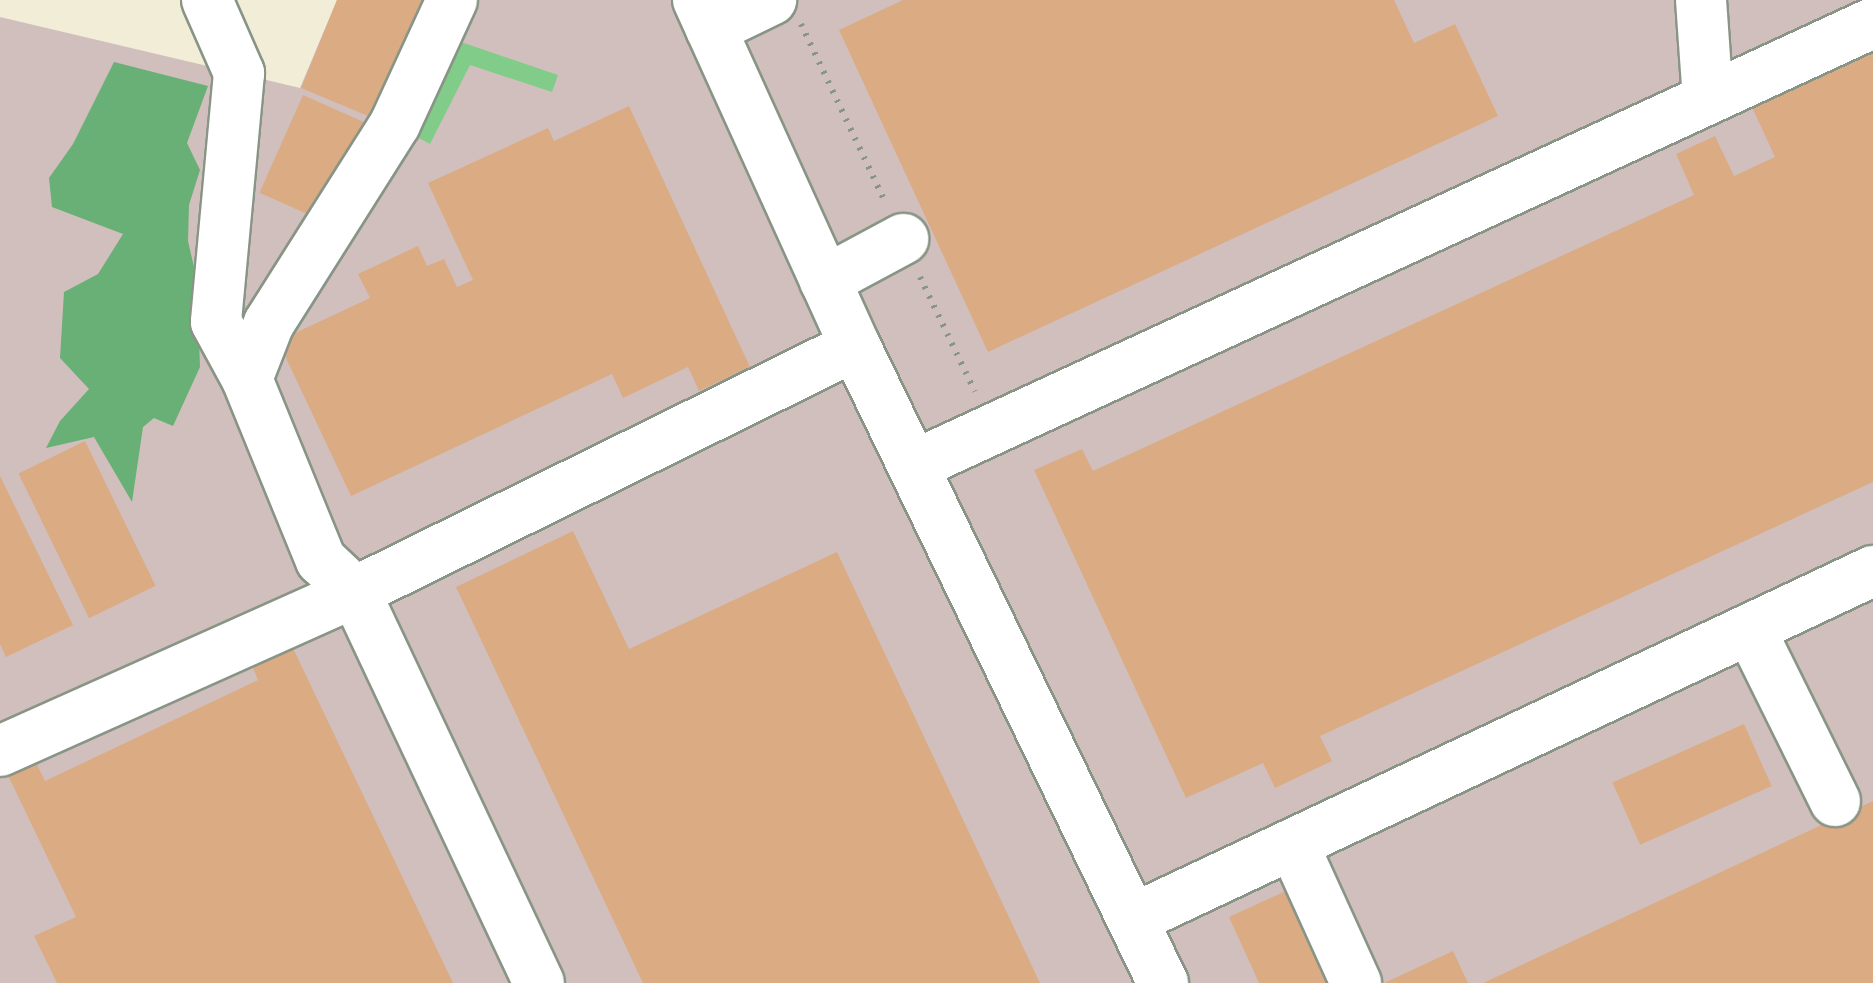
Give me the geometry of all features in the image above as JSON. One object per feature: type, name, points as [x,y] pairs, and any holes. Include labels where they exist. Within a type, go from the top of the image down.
[{"type":"lane","points":[[207,0],[239,73],[216,322],[247,380],[321,560],[355,592],[539,983]]},
{"type":"lane","points":[[247,380],[270,324],[395,124],[452,0]]},
{"type":"lane","points":[[771,0],[704,14],[855,346],[1163,983]]},
{"type":"lane","points":[[1701,0],[1708,99]]},
{"type":"lane","points":[[916,466],[1873,23]]},
{"type":"lane","points":[[826,281],[903,239]]},
{"type":"lane","points":[[0,751],[355,592],[855,346]]},
{"type":"lane","points":[[1133,919],[1873,571]]},
{"type":"lane","points":[[1750,628],[1835,801]]},
{"type":"lane","points":[[1293,844],[1356,983]]},
{"type":"shaded area","points":[[337,0],[1873,0],[1873,983],[0,983],[0,17],[300,88]]},
{"type":"green space","points":[[461,42],[558,75],[552,92],[470,65],[430,144],[402,129],[443,49]]},
{"type":"green space","points":[[114,62],[208,86],[187,143],[200,170],[189,205],[188,241],[197,280],[200,367],[173,426],[154,418],[143,427],[132,502],[94,437],[46,448],[60,421],[89,389],[60,358],[64,292],[98,274],[123,234],[52,207],[49,178],[73,144]]},
{"type":"building","points":[[337,0],[424,0],[373,118],[301,88]]},
{"type":"building","points":[[903,0],[1394,0],[1414,43],[1455,24],[1498,116],[988,352],[839,30]]},
{"type":"building","points":[[1873,49],[1873,482],[1320,736],[1332,761],[1275,788],[1263,763],[1186,798],[1034,470],[1082,449],[1093,471],[1694,195],[1676,154],[1715,136],[1734,176],[1775,157],[1751,105]]},
{"type":"building","points":[[303,95],[366,123],[323,221],[259,193]]},
{"type":"building","points":[[629,106],[750,367],[699,391],[688,367],[623,398],[612,374],[351,496],[278,341],[370,298],[358,274],[418,246],[427,266],[444,259],[457,287],[473,280],[428,183],[548,128],[554,141]]},
{"type":"building","points":[[85,441],[156,586],[89,618],[18,473]]},
{"type":"building","points":[[0,476],[73,625],[6,657],[0,644]]},
{"type":"building","points":[[573,531],[629,649],[837,552],[1040,983],[643,983],[456,587]]},
{"type":"building","points":[[291,644],[453,983],[57,983],[34,936],[76,917],[4,767],[32,754],[45,781],[258,680],[251,663]]},
{"type":"building","points":[[1744,724],[1772,786],[1640,845],[1612,783]]},
{"type":"building","points":[[1873,801],[1873,983],[1483,983]]},
{"type":"building","points":[[1292,888],[1336,983],[1259,983],[1229,917]]},
{"type":"building","points":[[1453,951],[1468,983],[1384,983]]}]
